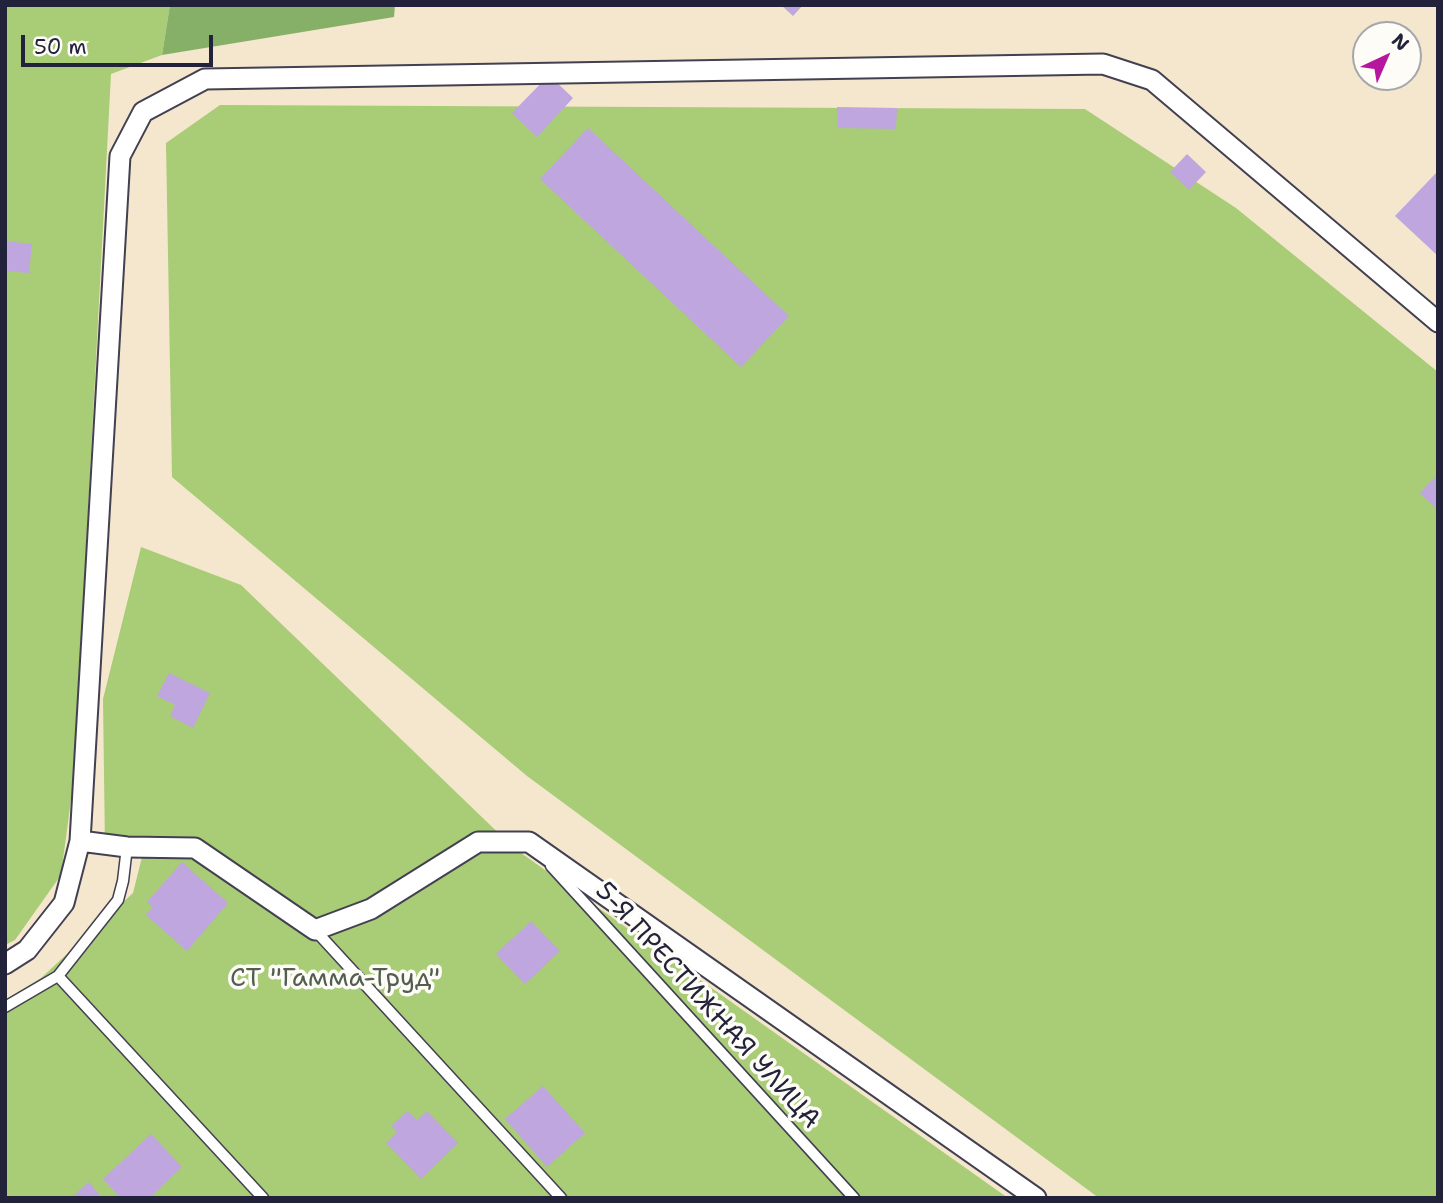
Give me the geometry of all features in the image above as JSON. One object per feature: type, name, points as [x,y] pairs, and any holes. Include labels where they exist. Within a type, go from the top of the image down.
[{"type":"street","points":[[5,964],[27,950],[64,903],[80,841],[120,156],[143,112],[205,79],[1103,64],[1152,80],[1438,322]]},
{"type":"street","points":[[80,841],[127,847],[195,848],[315,930],[371,909],[478,842],[529,842],[1036,1198]]},
{"type":"lane","name":"5-Я ПРЕСТИЖНАЯ УЛИЦА","points":[[529,842],[855,1198]]},
{"type":"lane","points":[[5,1007],[58,976],[118,900],[124,881],[127,847]]},
{"type":"lane","points":[[315,930],[561,1198]]},
{"type":"lane","points":[[58,976],[262,1198]]},
{"type":"green space","points":[[5,5],[170,5],[162,55],[111,74],[74,777],[61,875],[15,940],[5,945]]},
{"type":"green space","points":[[170,5],[395,5],[394,17],[162,55]]},
{"type":"green space","points":[[220,105],[1085,109],[1236,208],[1438,372],[1438,1198],[1099,1198],[527,776],[172,477],[166,143]]},
{"type":"green space","name":"СТ \"Гамма-Труд\"","points":[[141,547],[241,585],[514,848],[1008,1198],[5,1198],[5,1000],[41,978],[133,893],[142,857],[105,849],[103,699]]},
{"type":"building","points":[[781,5],[803,5],[793,16]]},
{"type":"building","points":[[549,75],[573,98],[537,137],[512,113]]},
{"type":"building","points":[[837,107],[897,108],[896,129],[837,128]]},
{"type":"building","points":[[588,128],[789,316],[741,367],[540,179]]},
{"type":"building","points":[[1187,154],[1206,172],[1189,190],[1170,172]]},
{"type":"building","points":[[1436,173],[1438,174],[1438,256],[1395,216]]},
{"type":"building","points":[[5,241],[32,244],[29,273],[5,271]]},
{"type":"building","points":[[1438,474],[1438,510],[1420,493]]},
{"type":"building","points":[[169,673],[210,693],[193,728],[170,716],[175,705],[157,696]]},
{"type":"building","points":[[182,862],[228,903],[187,951],[146,915],[153,907],[147,902]]},
{"type":"building","points":[[531,921],[560,951],[525,984],[496,954]]},
{"type":"building","points":[[543,1086],[585,1133],[547,1167],[505,1119]]},
{"type":"building","points":[[407,1111],[417,1120],[427,1111],[458,1143],[421,1179],[386,1143],[397,1132],[391,1126]]},
{"type":"building","points":[[151,1134],[182,1167],[150,1198],[121,1198],[103,1179]]},
{"type":"building","points":[[89,1182],[102,1198],[71,1198]]}]
